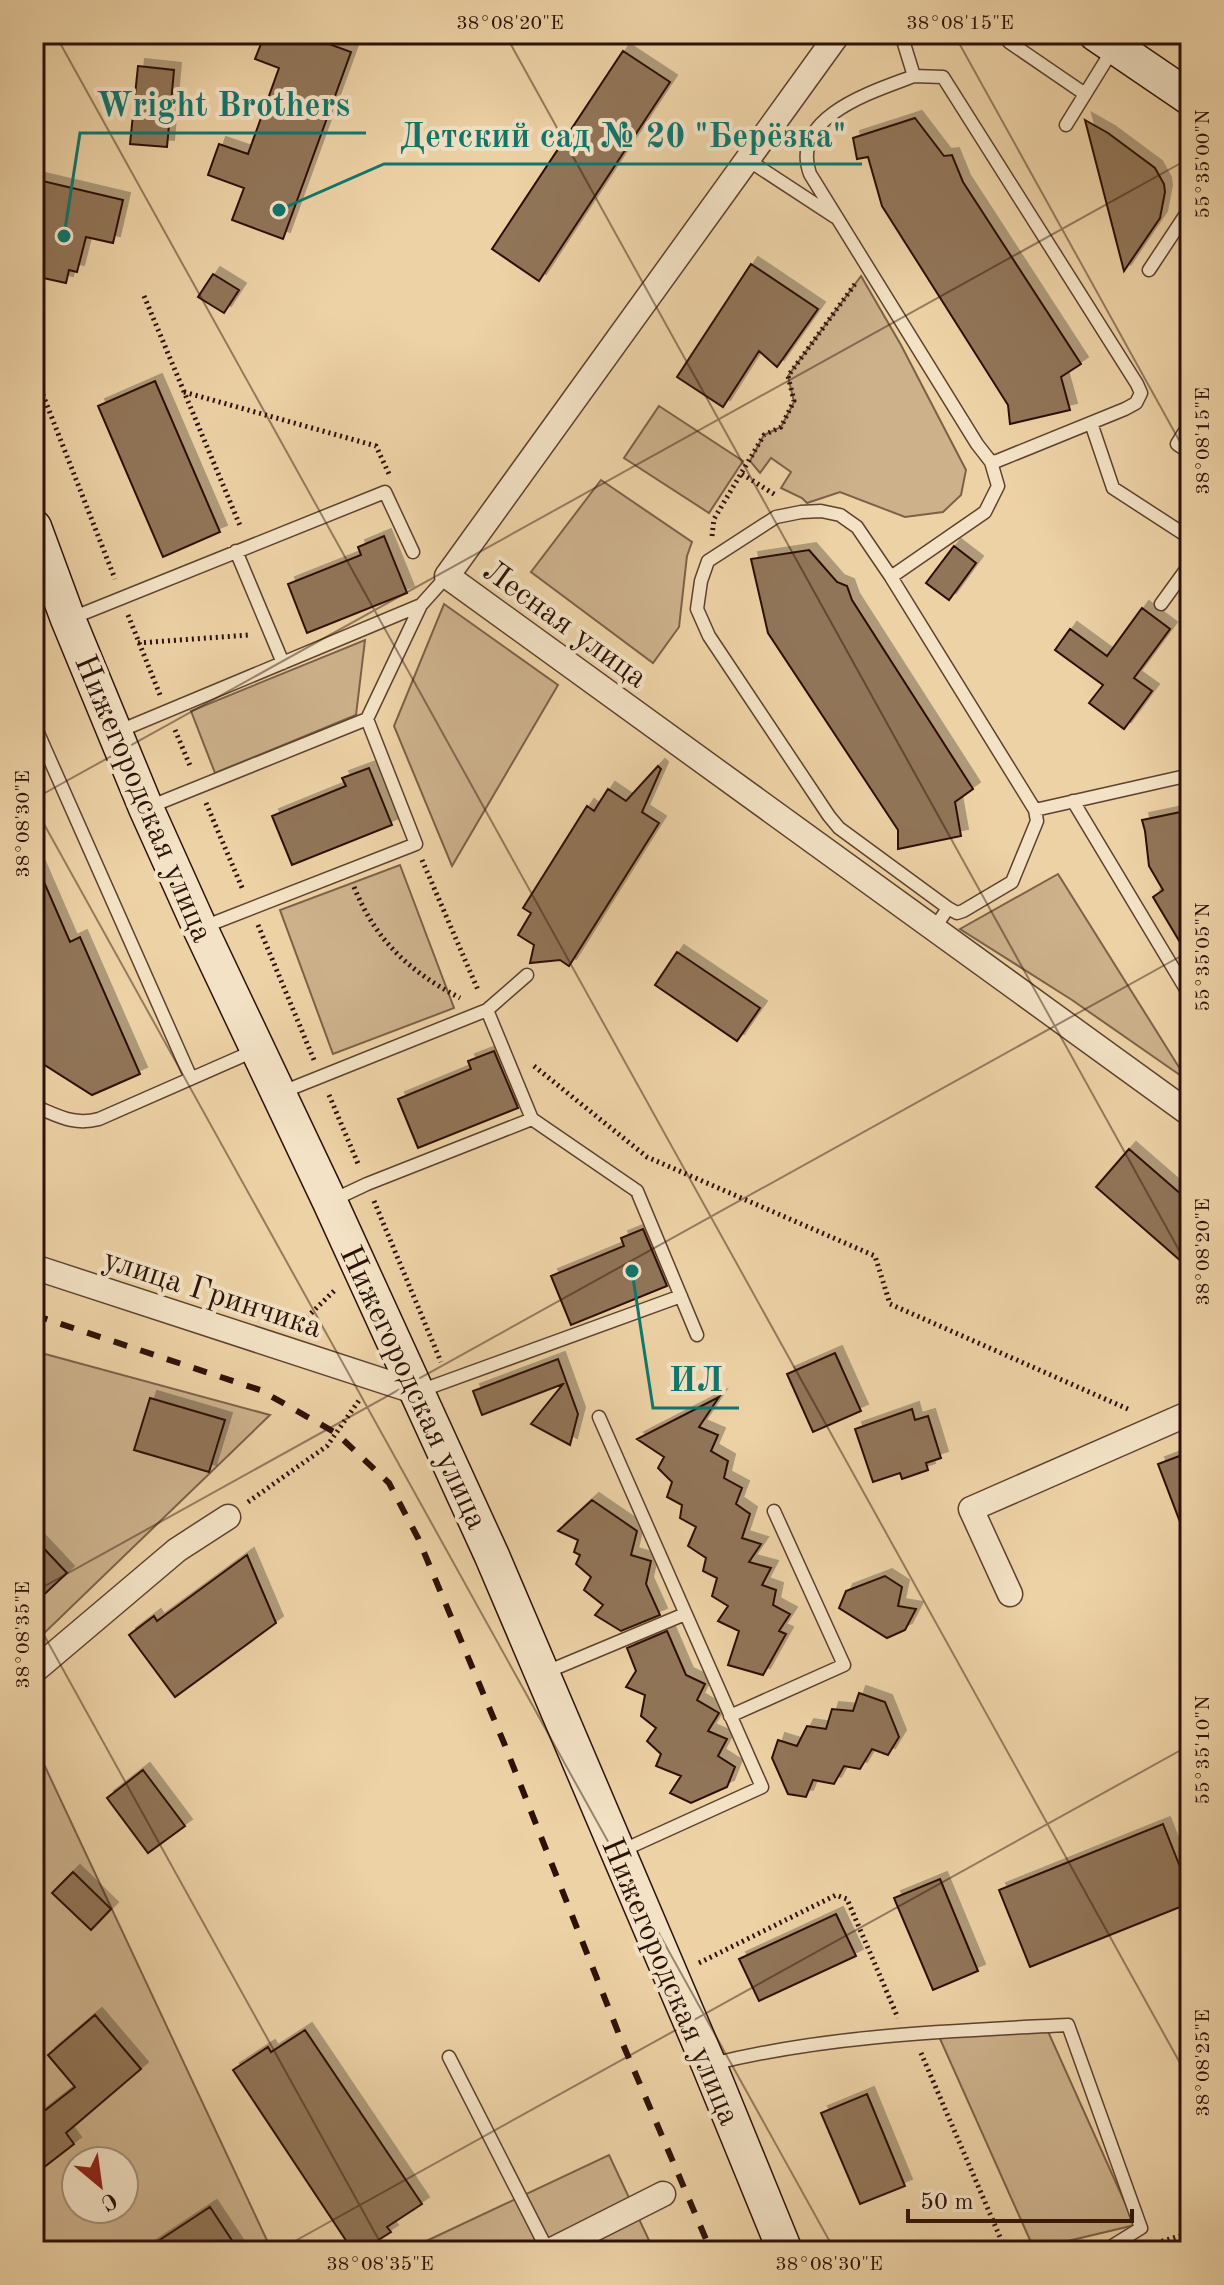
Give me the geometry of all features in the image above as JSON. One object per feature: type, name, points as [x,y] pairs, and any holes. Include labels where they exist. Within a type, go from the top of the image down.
[{"type":"street","name":"Лесная улица","points":[[838,34],[447,576],[1190,1114]]},
{"type":"street","points":[[1105,40],[1190,98]]},
{"type":"street","name":"Нижегородская улица","points":[[34,527],[68,619],[146,808],[492,1556],[785,2251]]},
{"type":"street","name":"улица Гринчика","points":[[34,1267],[417,1392]]},
{"type":"street","points":[[1010,1594],[971,1509],[1190,1413]]},
{"type":"street","points":[[34,1671],[177,1550],[228,1517]]},
{"type":"street","points":[[549,2251],[663,2194]]},
{"type":"lane","points":[[901,34],[914,76]]},
{"type":"lane","points":[[1066,125],[1085,94],[1105,40]]},
{"type":"lane","points":[[1009,42],[1085,94]]},
{"type":"lane","points":[[891,577],[985,512],[998,486],[991,462],[810,174],[805,153],[818,127],[833,113],[852,100],[914,76],[943,77],[1141,393],[1136,403],[991,462]]},
{"type":"lane","points":[[748,160],[838,219]]},
{"type":"lane","points":[[1149,270],[1190,208]]},
{"type":"lane","points":[[1091,423],[1113,488],[1190,538]]},
{"type":"lane","points":[[1190,423],[1177,444],[1190,453]]},
{"type":"lane","points":[[68,619],[385,492],[413,552]]},
{"type":"lane","points":[[821,511],[840,515],[857,527],[869,540],[891,577],[1035,810],[1037,821],[1012,882],[957,913],[839,828],[709,636],[697,609],[708,561],[776,517],[801,512],[821,511]]},
{"type":"lane","points":[[242,549],[283,663]]},
{"type":"lane","points":[[1161,604],[1190,564]]},
{"type":"lane","points":[[146,808],[367,719],[421,605],[447,576]]},
{"type":"lane","points":[[114,733],[421,605]]},
{"type":"lane","points":[[200,928],[416,844],[367,719]]},
{"type":"lane","points":[[34,724],[191,1078]]},
{"type":"lane","points":[[1035,810],[1190,775]]},
{"type":"lane","points":[[1073,801],[1190,996]]},
{"type":"lane","points":[[934,929],[948,908]]},
{"type":"lane","points":[[277,1094],[487,1010],[527,975]]},
{"type":"lane","points":[[487,1010],[532,1119],[637,1191],[697,1335]]},
{"type":"lane","points":[[34,1106],[84,1123],[256,1050]]},
{"type":"lane","points":[[330,1202],[367,1184],[532,1119]]},
{"type":"lane","points":[[417,1392],[681,1296]]},
{"type":"lane","points":[[599,1417],[762,1787],[618,1852]]},
{"type":"lane","points":[[730,1716],[844,1665],[774,1511]]},
{"type":"lane","points":[[542,1674],[685,1614]]},
{"type":"lane","points":[[709,2065],[782,2050],[909,2033],[1068,2025],[1141,2228],[1104,2251]]},
{"type":"lane","points":[[449,2057],[549,2251]]},
{"type":"path","points":[[708,561],[714,519],[764,435],[781,427],[794,401],[788,376],[868,267]]},
{"type":"path","points":[[144,296],[242,549]]},
{"type":"path","points":[[34,372],[138,643],[450,1381]]},
{"type":"path","points":[[742,474],[801,512]]},
{"type":"path","points":[[138,643],[249,635],[260,639],[283,663]]},
{"type":"path","points":[[416,844],[487,1010]]},
{"type":"path","points":[[347,871],[375,925],[411,968],[449,992],[487,1010]]},
{"type":"path","points":[[498,1037],[647,1157],[875,1256],[890,1304],[1164,1424]]},
{"type":"path","points":[[228,1517],[327,1446],[374,1379]]},
{"type":"path","points":[[694,1965],[836,1895],[847,1899],[1006,2251]]},
{"type":"path","points":[[1152,2244],[1190,2233]]},
{"type":"shaded area","points":[[861,276],[966,470],[961,495],[943,512],[905,517],[840,492],[807,503],[781,488],[791,472],[771,458],[760,473],[750,461],[764,435],[781,427],[794,402],[788,376]]},
{"type":"shaded area","points":[[659,406],[743,461],[709,513],[624,458]]},
{"type":"shaded area","points":[[601,480],[692,542],[687,556],[679,627],[653,663],[531,572]]},
{"type":"shaded area","points":[[444,604],[558,685],[452,866],[394,726]]},
{"type":"shaded area","points":[[365,640],[356,715],[215,773],[191,711]]},
{"type":"shaded area","points":[[400,865],[454,1008],[333,1054],[280,910]]},
{"type":"shaded area","points":[[1058,874],[1187,1080],[1072,1000],[960,929]]},
{"type":"shaded area","points":[[34,1351],[270,1415],[34,1643]]},
{"type":"shaded area","points":[[34,1743],[272,2251],[34,2251]]},
{"type":"shaded area","points":[[1046,2027],[1135,2225],[1034,2249],[937,2032]]},
{"type":"shaded area","points":[[609,2155],[654,2251],[405,2251]]},
{"type":"building","points":[[265,34],[302,34],[351,52],[283,239],[232,220],[244,188],[208,175],[219,144],[248,154],[279,68],[255,59]]},
{"type":"building","points":[[623,51],[670,82],[539,281],[492,249]]},
{"type":"building","points":[[138,66],[174,70],[167,147],[130,144]]},
{"type":"building","points":[[915,118],[944,156],[952,155],[963,182],[1081,364],[1061,377],[1070,410],[1010,424],[1008,405],[882,206],[868,157],[857,159],[853,138]]},
{"type":"building","points":[[1085,120],[1155,168],[1164,184],[1160,218],[1124,271]]},
{"type":"building","points":[[34,179],[123,200],[113,243],[86,237],[77,272],[69,270],[66,283],[34,276]]},
{"type":"building","points":[[751,264],[818,309],[777,367],[759,351],[723,407],[677,377]]},
{"type":"building","points":[[213,274],[239,290],[224,313],[198,297]]},
{"type":"building","points":[[155,381],[220,532],[163,557],[98,406]]},
{"type":"building","points":[[384,536],[407,593],[307,633],[288,584],[361,555],[358,547]]},
{"type":"building","points":[[954,546],[976,563],[949,600],[926,583]]},
{"type":"building","points":[[809,550],[837,582],[847,586],[852,600],[973,789],[955,802],[961,836],[898,849],[898,830],[768,633],[751,559]]},
{"type":"building","points":[[1142,608],[1170,629],[1134,678],[1152,691],[1124,729],[1089,703],[1103,685],[1055,650],[1070,629],[1107,656]]},
{"type":"building","points":[[658,766],[661,769],[642,812],[659,823],[569,966],[560,960],[530,963],[534,945],[518,935],[531,913],[523,908],[587,806],[594,811],[608,789],[626,801]]},
{"type":"building","points":[[369,768],[392,825],[292,865],[272,816],[346,786],[342,778]]},
{"type":"building","points":[[1190,810],[1190,959],[1153,897],[1163,890],[1149,866],[1142,820]]},
{"type":"building","points":[[34,859],[70,942],[80,937],[140,1074],[92,1095],[40,1062],[34,1048]]},
{"type":"building","points":[[677,952],[760,1008],[737,1041],[655,985]]},
{"type":"building","points":[[494,1051],[518,1108],[418,1148],[398,1099],[471,1069],[468,1061]]},
{"type":"building","points":[[1129,1149],[1190,1202],[1190,1269],[1096,1187]]},
{"type":"building","points":[[643,1229],[667,1286],[571,1325],[551,1276],[624,1246],[621,1238]]},
{"type":"building","points":[[835,1353],[861,1411],[813,1432],[787,1374]]},
{"type":"building","points":[[558,1359],[578,1414],[570,1445],[531,1424],[563,1384],[482,1415],[473,1391]]},
{"type":"building","points":[[719,1397],[699,1427],[718,1435],[711,1451],[728,1461],[724,1478],[742,1488],[736,1504],[750,1514],[742,1538],[761,1544],[749,1562],[771,1568],[762,1585],[776,1590],[773,1605],[790,1614],[779,1631],[786,1634],[763,1675],[728,1665],[739,1631],[718,1621],[728,1606],[712,1596],[717,1578],[703,1571],[706,1558],[688,1546],[696,1527],[680,1518],[682,1505],[667,1497],[672,1482],[658,1468],[664,1457],[637,1439]]},
{"type":"building","points":[[150,1398],[225,1420],[209,1472],[134,1450]]},
{"type":"building","points":[[912,1409],[915,1420],[928,1416],[941,1458],[926,1463],[928,1470],[902,1479],[900,1473],[873,1482],[855,1429]]},
{"type":"building","points":[[1190,1452],[1190,1542],[1188,1543],[1158,1464]]},
{"type":"building","points":[[592,1500],[637,1531],[631,1555],[651,1561],[646,1584],[660,1615],[621,1631],[595,1615],[603,1605],[584,1590],[591,1577],[576,1564],[580,1555],[574,1552],[578,1540],[558,1531]]},
{"type":"building","points":[[34,1538],[67,1573],[34,1604]]},
{"type":"building","points":[[247,1555],[276,1623],[175,1697],[129,1635],[154,1616],[157,1621]]},
{"type":"building","points":[[885,1576],[902,1587],[898,1606],[916,1609],[905,1630],[887,1638],[839,1608],[846,1591]]},
{"type":"building","points":[[667,1631],[686,1675],[705,1684],[697,1700],[719,1713],[708,1731],[727,1739],[718,1756],[735,1767],[727,1787],[691,1803],[670,1793],[681,1776],[656,1766],[661,1754],[647,1741],[656,1728],[641,1716],[645,1695],[626,1687],[636,1671],[627,1648]]},
{"type":"building","points":[[859,1693],[885,1702],[899,1737],[888,1755],[872,1749],[860,1769],[844,1766],[834,1784],[813,1780],[806,1797],[788,1794],[772,1758],[778,1740],[797,1746],[807,1726],[826,1729],[832,1709],[853,1711]]},
{"type":"building","points":[[143,1770],[185,1826],[148,1853],[107,1798]]},
{"type":"building","points":[[1163,1824],[1190,1892],[1190,1903],[1030,1967],[999,1890]]},
{"type":"building","points":[[73,1872],[111,1909],[91,1930],[52,1893]]},
{"type":"building","points":[[940,1879],[978,1971],[933,1990],[894,1898]]},
{"type":"building","points":[[836,1914],[856,1956],[759,2001],[739,1959]]},
{"type":"building","points":[[95,2015],[141,2069],[66,2133],[74,2144],[60,2145],[60,2155],[34,2175],[34,2119],[75,2087],[48,2055]]},
{"type":"building","points":[[305,2030],[422,2204],[387,2227],[391,2232],[361,2251],[353,2251],[233,2070],[268,2047],[271,2052]]},
{"type":"building","points":[[867,2094],[905,2186],[860,2204],[821,2113]]},
{"type":"building","points":[[210,2207],[239,2251],[143,2251]]},
{"type":"railway","points":[[34,1315],[260,1390],[336,1433],[389,1483],[418,1538],[504,1743],[622,2042],[711,2251]]},
{"type":"place","name":"Детский сад № 20 \"Берёзка\"","points":[[279,210]]},
{"type":"place","name":"Wright Brothers","points":[[64,236]]},
{"type":"place","name":"ИЛ","points":[[632,1271]]}]
